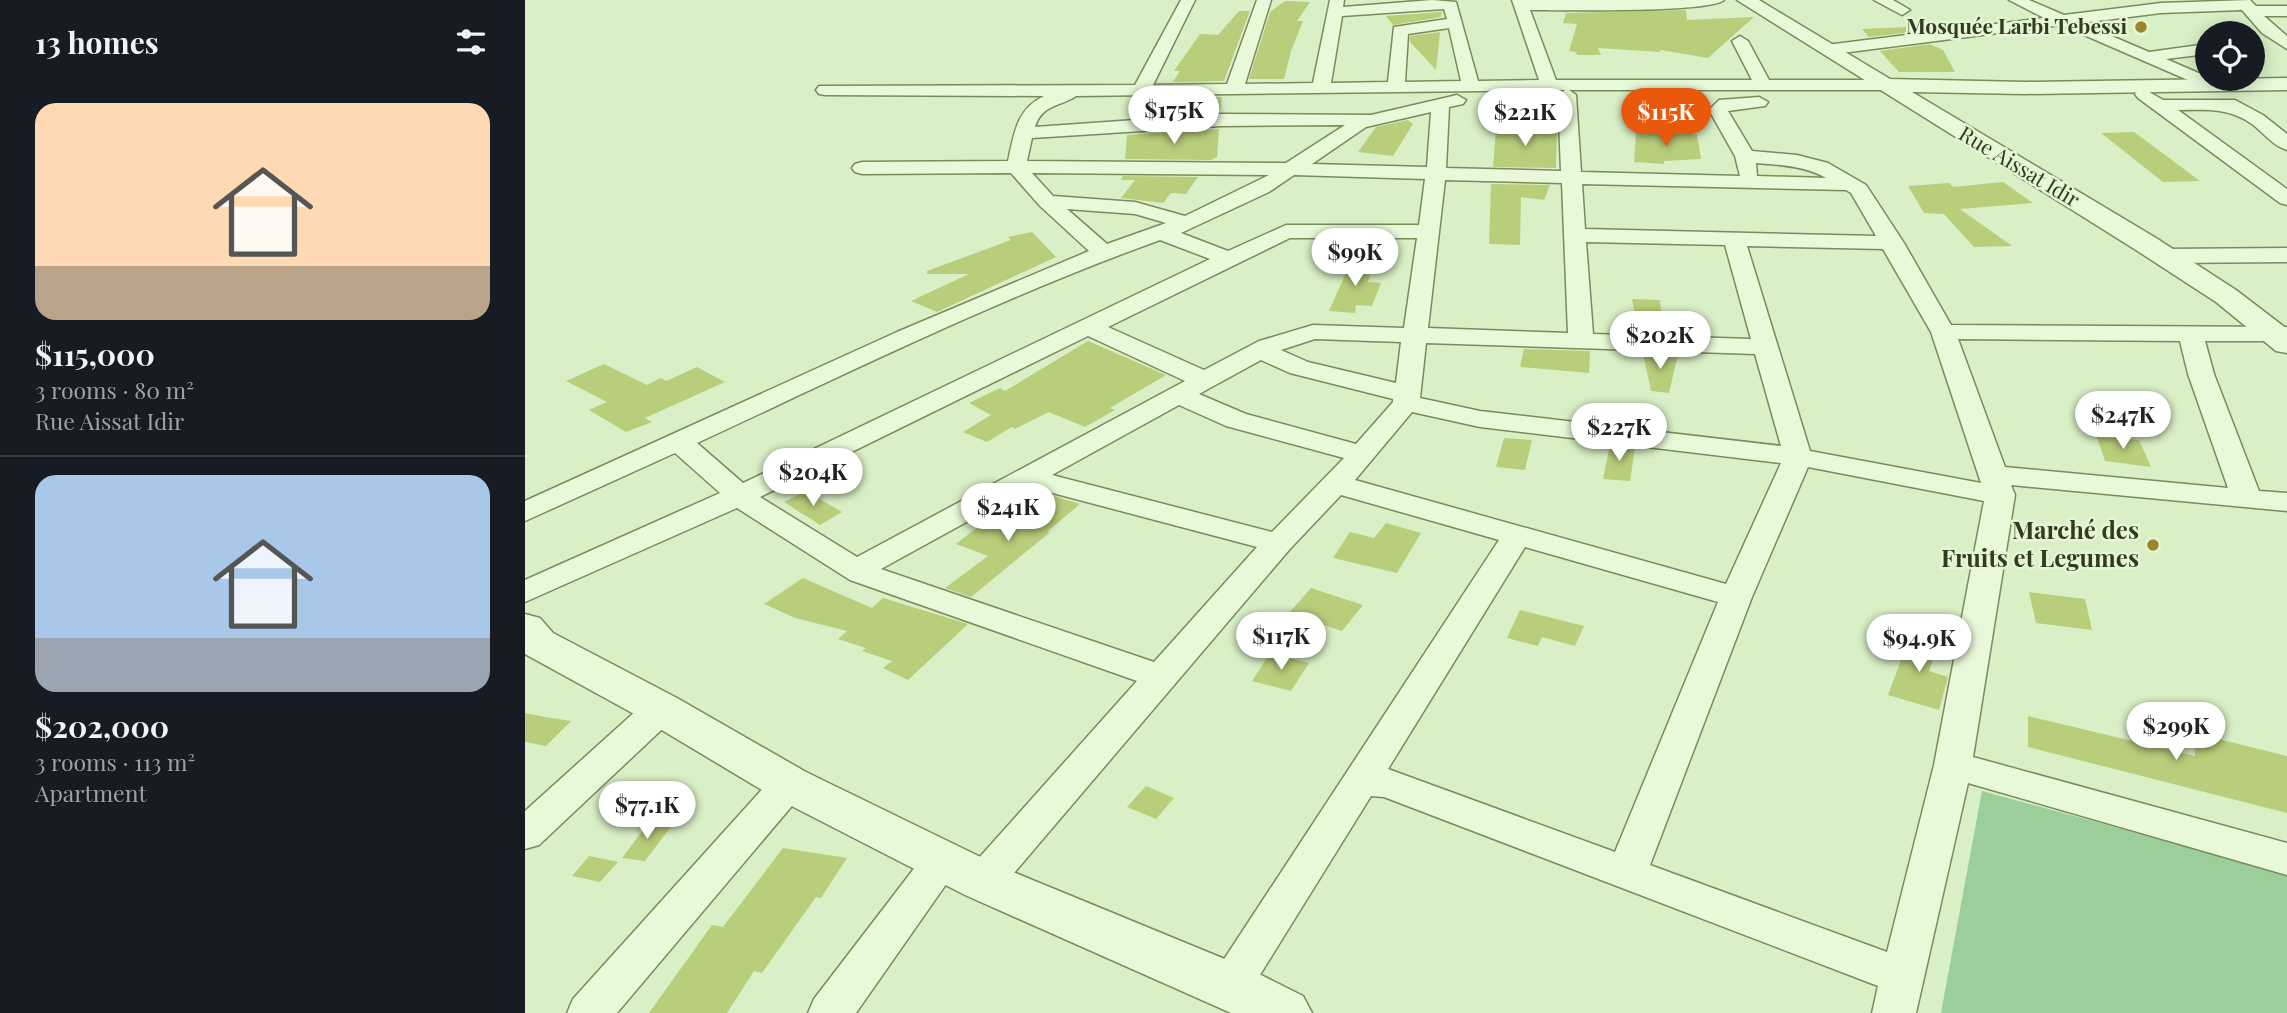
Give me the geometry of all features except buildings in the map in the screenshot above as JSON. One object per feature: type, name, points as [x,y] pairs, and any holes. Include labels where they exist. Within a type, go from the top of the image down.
[{"type":"street","points":[[1141,91],[1188,0]]},
{"type":"street","points":[[1234,90],[1264,0]]},
{"type":"street","points":[[1581,340],[1572,177],[1558,90],[1520,3],[1683,3],[1717,0]]},
{"type":"street","name":"Rue Aissat Idir","points":[[1746,0],[2165,256],[2283,337]]},
{"type":"street","points":[[1881,0],[1902,10]]},
{"type":"street","points":[[2017,0],[2195,78]]},
{"type":"street","points":[[2145,0],[2161,8]]},
{"type":"street","points":[[1321,89],[1336,6],[1446,4],[1452,7],[1472,86]]},
{"type":"street","points":[[1826,50],[2161,8],[2246,5],[2287,11]]},
{"type":"street","points":[[2246,5],[2268,30],[2286,39]]},
{"type":"street","points":[[1396,88],[1400,30],[1456,22]]},
{"type":"street","points":[[2265,41],[2286,39]]},
{"type":"street","points":[[1740,41],[1764,86]]},
{"type":"street","points":[[2148,57],[2195,51]]},
{"type":"street","points":[[2265,84],[2287,84]]},
{"type":"street","points":[[1751,181],[1745,156],[1719,110],[1725,104],[1892,91],[2195,85]]},
{"type":"street","points":[[825,90],[1141,91],[1472,86],[1819,96]]},
{"type":"street","points":[[1024,133],[1221,120],[1370,119],[1477,97],[1558,90],[1764,86],[2229,104],[2257,119],[2287,144]]},
{"type":"street","points":[[1016,167],[1028,115],[1045,100],[1090,91]]},
{"type":"street","points":[[2152,99],[2287,92]]},
{"type":"street","points":[[2152,99],[2283,192]]},
{"type":"street","points":[[830,1013],[963,871],[1161,677],[1278,543],[1336,484],[1406,399],[1436,174],[1440,106]]},
{"type":"street","points":[[525,512],[906,337],[1104,253],[1185,224],[1262,188],[1337,136],[1370,119]]},
{"type":"street","points":[[1362,781],[1387,783],[1627,872],[1898,995],[1953,765],[1996,485],[1943,332],[1859,189],[1821,167],[1745,156]]},
{"type":"street","points":[[1016,167],[1047,202],[1104,253]]},
{"type":"street","points":[[862,168],[1198,167],[1850,185]]},
{"type":"street","points":[[1047,202],[1162,212],[1185,224]]},
{"type":"street","points":[[525,592],[740,495],[1286,231],[1427,232]]},
{"type":"street","points":[[1161,233],[1229,259]]},
{"type":"street","points":[[1574,235],[1893,243]]},
{"type":"street","points":[[1627,872],[1736,597],[1798,457],[1734,239]]},
{"type":"street","points":[[2165,256],[2287,255]]},
{"type":"street","points":[[1086,326],[1205,380]]},
{"type":"street","points":[[856,570],[1260,350],[1313,332],[1767,347]]},
{"type":"street","points":[[1943,332],[2283,337]]},
{"type":"street","points":[[2191,334],[2201,374],[2247,499]]},
{"type":"street","points":[[1260,350],[1300,368],[1480,419],[1798,457],[1996,485],[2287,502]]},
{"type":"street","points":[[1178,395],[1236,421],[1361,454]]},
{"type":"street","points":[[678,441],[740,495],[856,570],[1161,677]]},
{"type":"street","points":[[1028,478],[1278,543]]},
{"type":"street","points":[[1336,484],[1736,597]]},
{"type":"street","points":[[1230,986],[1517,535]]},
{"type":"street","points":[[529,642],[661,709],[789,784],[963,871],[1230,986],[1284,1013]]},
{"type":"street","points":[[525,834],[661,709]]},
{"type":"street","points":[[1953,765],[2287,859]]},
{"type":"street","points":[[590,1013],[789,784]]},
{"type":"green space","points":[[1982,791],[2287,874],[2287,1013],[1941,1013]]},
{"type":"place","name":"Mosquée Larbi Tebessi","points":[[2141,27]]},
{"type":"place","name":"Marché des Fruits et Legumes","points":[[2153,545]]}]
